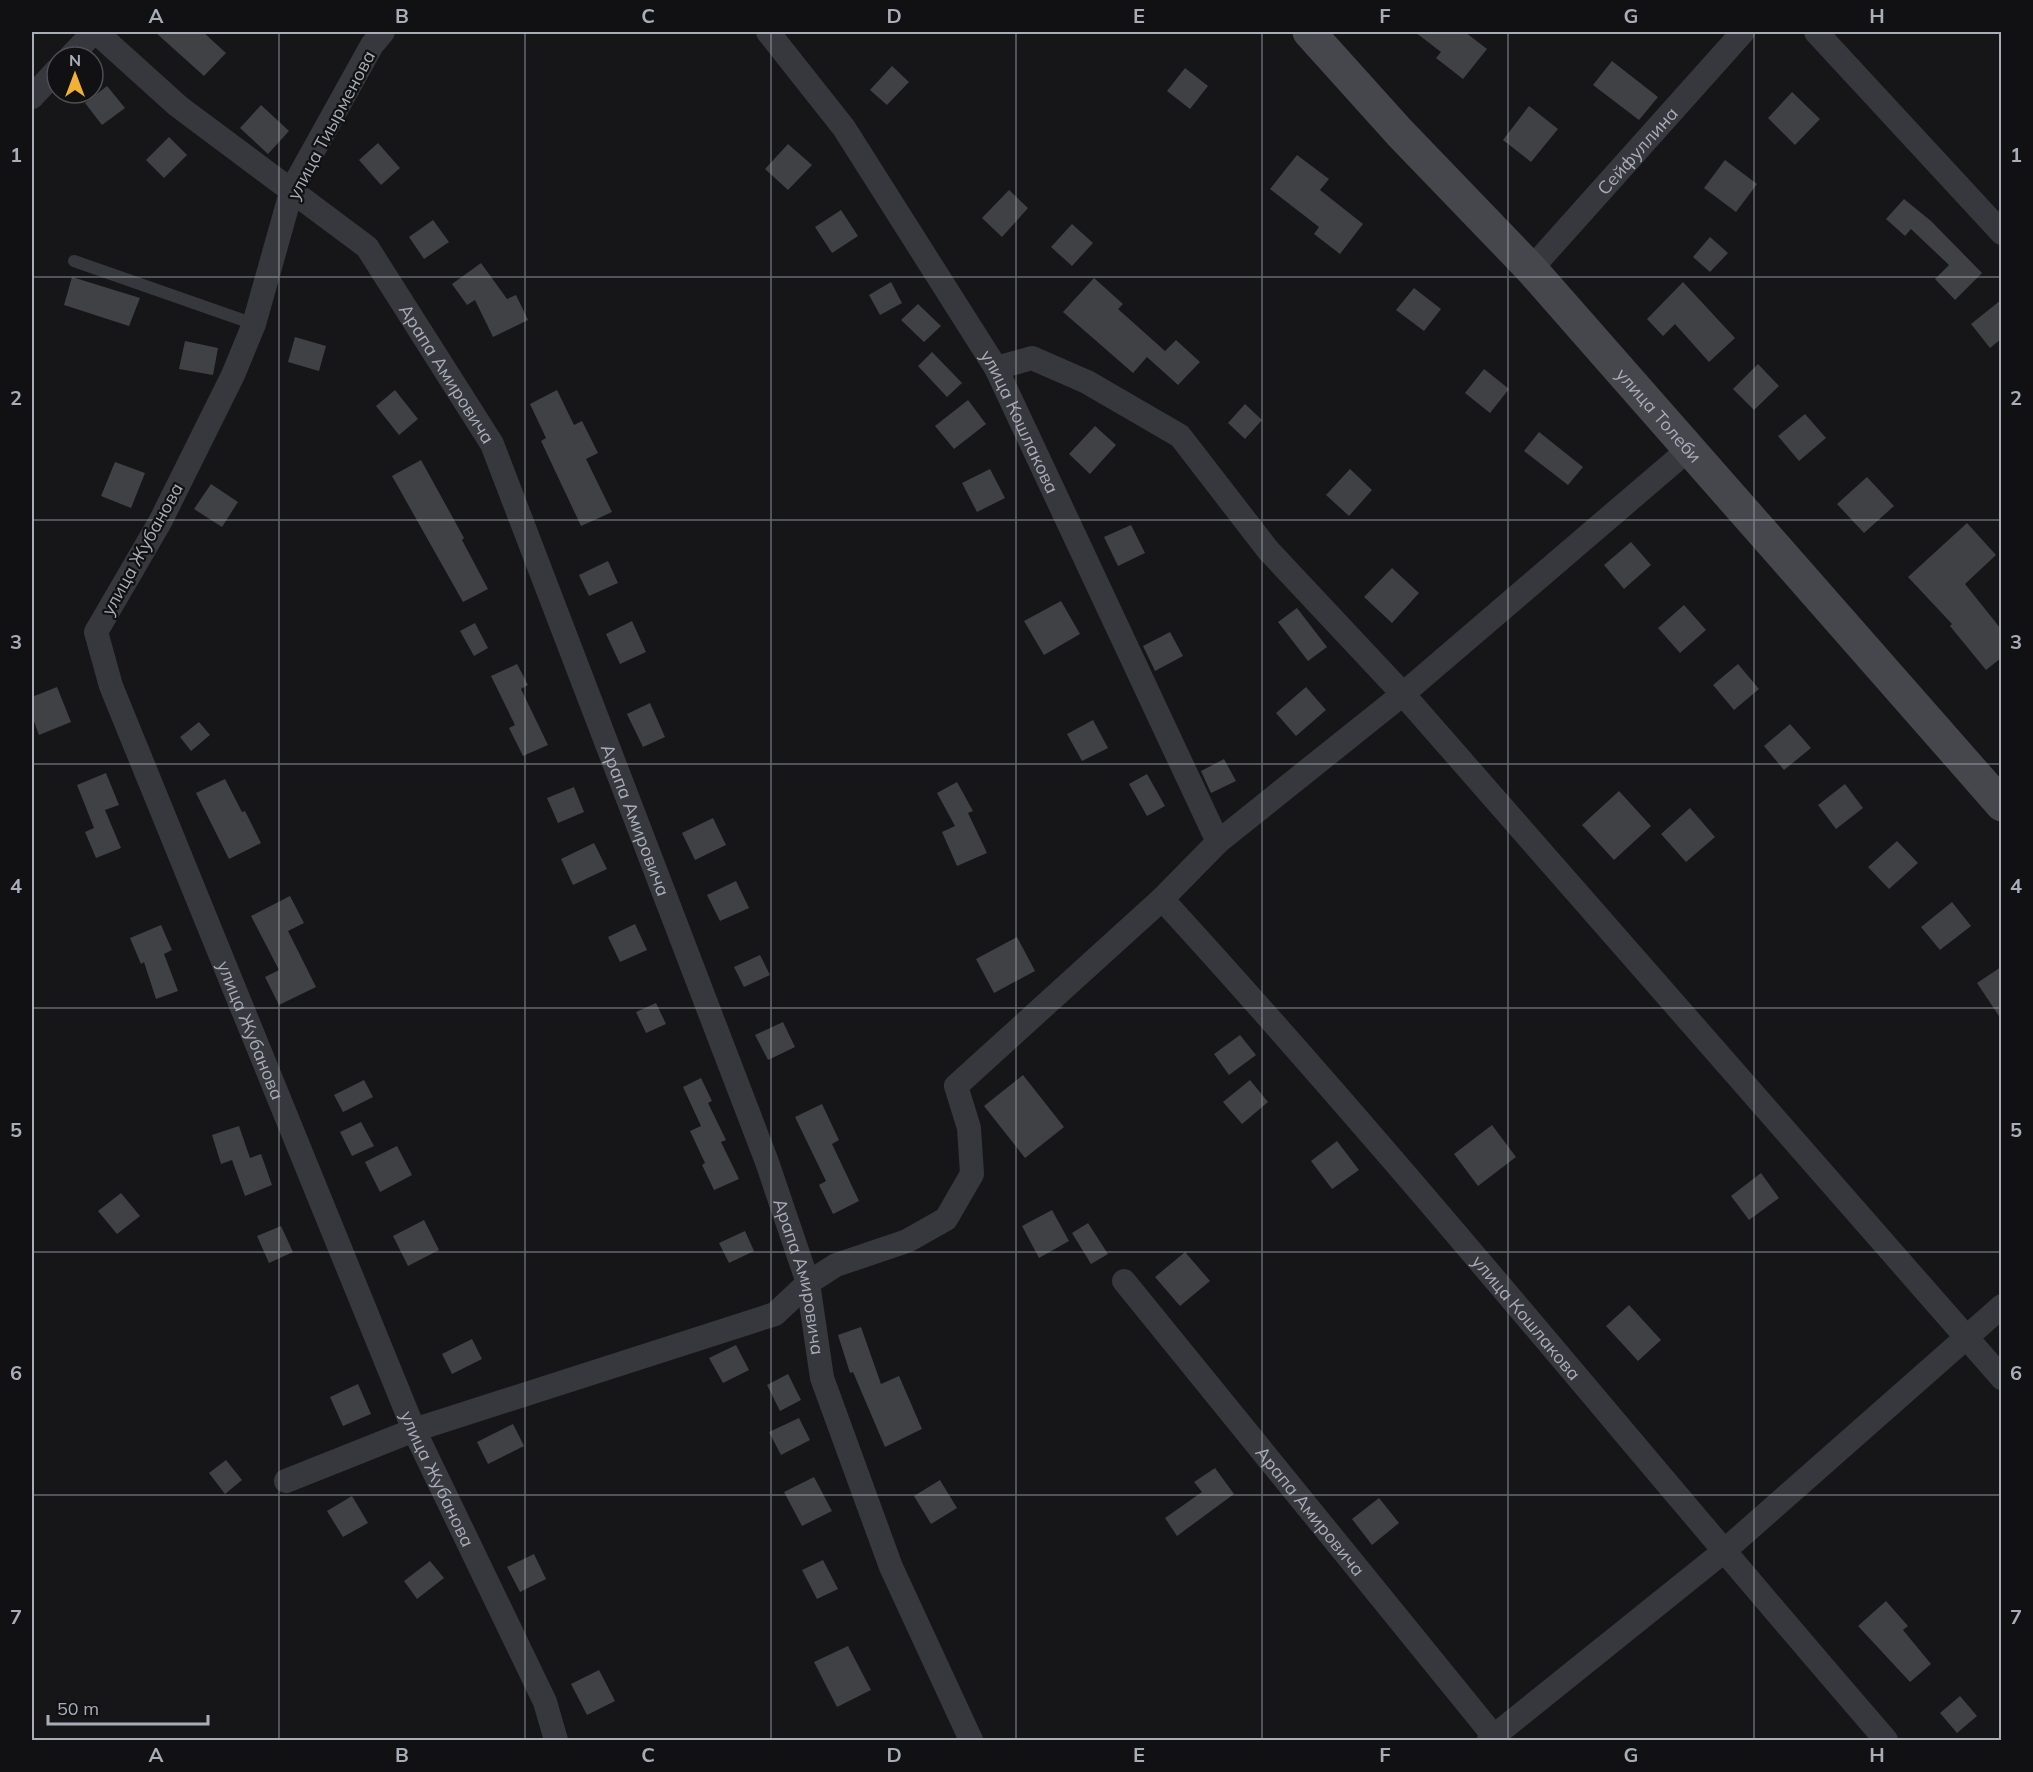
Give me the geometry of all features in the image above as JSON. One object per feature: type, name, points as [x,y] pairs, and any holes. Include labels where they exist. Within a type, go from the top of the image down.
[{"type":"street","points":[[82,45],[95,32]]},
{"type":"street","name":"Арапа Амировича","points":[[95,32],[178,106],[367,247],[492,444],[767,1162],[808,1283],[822,1378],[891,1567],[971,1740]]},
{"type":"street","name":"улица Тиырменова","points":[[254,324],[292,189],[372,45],[383,32]]},
{"type":"street","name":"улица Кошлакова","points":[[768,32],[844,128],[996,368],[1218,842]]},
{"type":"street","name":"улица Толеби","points":[[1309,32],[1400,133],[1531,269],[2001,805]]},
{"type":"street","name":"Сейфуллина","points":[[1531,269],[1743,32]]},
{"type":"street","points":[[1816,32],[2001,233]]},
{"type":"street","points":[[32,97],[45,83]]},
{"type":"street","name":"улица Жубанова","points":[[254,324],[233,375],[160,522],[96,632],[111,686],[414,1430],[545,1702],[556,1740]]},
{"type":"street","points":[[996,368],[1032,358],[1087,382],[1180,436],[1268,550],[1403,694],[2001,1378]]},
{"type":"street","points":[[286,1481],[414,1430],[775,1314],[808,1283],[836,1264],[908,1241],[946,1219],[972,1174],[969,1128],[956,1086],[1162,899],[1218,842],[1403,694],[1689,449]]},
{"type":"street","name":"улица Кошлакова","points":[[1162,899],[1296,1044],[1723,1552],[1886,1740]]},
{"type":"street","name":"Арапа Амировича","points":[[1124,1281],[1493,1739]]},
{"type":"street","points":[[1493,1739],[1723,1552],[2001,1306]]},
{"type":"lane","points":[[74,261],[254,324]]},
{"type":"building","points":[[155,32],[203,32],[226,53],[204,76]]},
{"type":"building","points":[[1415,32],[1465,32],[1487,49],[1463,79],[1436,58],[1441,52]]},
{"type":"building","points":[[1612,61],[1658,97],[1639,120],[1593,85]]},
{"type":"building","points":[[892,66],[909,82],[887,105],[870,90]]},
{"type":"building","points":[[1185,68],[1208,86],[1190,109],[1167,91]]},
{"type":"building","points":[[107,86],[125,108],[102,125],[87,105],[105,105],[105,88]]},
{"type":"building","points":[[1792,92],[1820,119],[1795,145],[1768,118]]},
{"type":"building","points":[[261,105],[289,131],[268,154],[240,128]]},
{"type":"building","points":[[1529,106],[1558,129],[1531,162],[1503,140]]},
{"type":"building","points":[[169,137],[187,155],[164,178],[146,160]]},
{"type":"building","points":[[378,143],[400,168],[381,185],[359,160]]},
{"type":"building","points":[[788,144],[812,165],[788,190],[765,169]]},
{"type":"building","points":[[1297,155],[1329,179],[1320,190],[1363,224],[1340,254],[1314,234],[1319,227],[1270,189]]},
{"type":"building","points":[[1725,160],[1757,184],[1736,212],[1704,188]]},
{"type":"building","points":[[1009,190],[1028,208],[1002,237],[982,218]]},
{"type":"building","points":[[1904,199],[1931,221],[1982,273],[1955,300],[1935,279],[1949,265],[1911,229],[1905,236],[1886,219]]},
{"type":"building","points":[[841,210],[858,236],[832,253],[815,227]]},
{"type":"building","points":[[433,220],[449,242],[424,259],[409,237]]},
{"type":"building","points":[[1072,224],[1093,243],[1072,266],[1051,247]]},
{"type":"building","points":[[1710,237],[1728,253],[1710,272],[1693,257]]},
{"type":"building","points":[[481,263],[507,299],[516,295],[528,320],[493,337],[475,300],[467,305],[452,284]]},
{"type":"building","points":[[72,277],[140,298],[129,326],[64,305]]},
{"type":"building","points":[[1094,278],[1123,304],[1118,309],[1165,351],[1176,340],[1200,362],[1178,385],[1147,357],[1133,373],[1063,312]]},
{"type":"building","points":[[891,282],[902,303],[880,315],[869,295]]},
{"type":"building","points":[[1683,282],[1735,338],[1709,362],[1675,324],[1663,336],[1647,319]]},
{"type":"building","points":[[1414,288],[1441,309],[1424,331],[1396,310]]},
{"type":"building","points":[[2001,300],[2001,339],[1990,348],[1971,324]]},
{"type":"building","points":[[918,304],[941,326],[924,342],[901,320]]},
{"type":"building","points":[[295,337],[326,346],[319,371],[288,362]]},
{"type":"building","points":[[185,341],[218,348],[213,375],[179,369]]},
{"type":"building","points":[[932,352],[962,383],[947,397],[918,366]]},
{"type":"building","points":[[1758,364],[1779,386],[1754,410],[1733,389]]},
{"type":"building","points":[[1484,369],[1509,389],[1490,413],[1465,393]]},
{"type":"building","points":[[395,390],[418,419],[399,435],[376,406]]},
{"type":"building","points":[[557,390],[574,425],[582,421],[598,453],[586,459],[612,512],[581,526],[541,441],[546,438],[530,404]]},
{"type":"building","points":[[968,400],[986,424],[954,449],[935,426]]},
{"type":"building","points":[[1245,404],[1262,420],[1245,439],[1228,423]]},
{"type":"building","points":[[1805,414],[1826,438],[1799,461],[1778,436]]},
{"type":"building","points":[[1095,426],[1116,445],[1090,474],[1069,454]]},
{"type":"building","points":[[1539,432],[1583,467],[1568,485],[1524,451]]},
{"type":"building","points":[[421,460],[464,538],[462,540],[488,589],[463,602],[392,476]]},
{"type":"building","points":[[115,462],[145,473],[131,508],[101,496]]},
{"type":"building","points":[[990,469],[1005,498],[977,512],[962,483]]},
{"type":"building","points":[[1350,469],[1372,490],[1349,516],[1326,495]]},
{"type":"building","points":[[1867,477],[1894,506],[1864,533],[1837,504]]},
{"type":"building","points":[[211,484],[238,502],[222,527],[194,509]]},
{"type":"building","points":[[1967,523],[1996,555],[1965,584],[2001,629],[2001,658],[1986,670],[1950,626],[1952,624],[1908,577]]},
{"type":"building","points":[[1131,525],[1145,553],[1118,566],[1104,537]]},
{"type":"building","points":[[1631,542],[1651,565],[1624,589],[1604,565]]},
{"type":"building","points":[[608,561],[618,583],[589,596],[579,575]]},
{"type":"building","points":[[1392,568],[1419,593],[1392,623],[1364,597]]},
{"type":"building","points":[[1061,601],[1080,634],[1044,655],[1024,621]]},
{"type":"building","points":[[1684,605],[1706,630],[1680,653],[1658,628]]},
{"type":"building","points":[[1297,608],[1327,647],[1308,661],[1278,622]]},
{"type":"building","points":[[632,621],[646,652],[620,664],[606,634]]},
{"type":"building","points":[[475,623],[488,648],[474,656],[460,631]]},
{"type":"building","points":[[1170,632],[1183,656],[1155,671],[1143,646]]},
{"type":"building","points":[[517,664],[528,685],[521,689],[548,745],[523,756],[509,728],[515,725],[491,676]]},
{"type":"building","points":[[1738,664],[1759,689],[1734,710],[1713,685]]},
{"type":"building","points":[[57,687],[71,722],[39,735],[32,716],[32,697]]},
{"type":"building","points":[[1306,687],[1326,710],[1296,736],[1276,713]]},
{"type":"building","points":[[650,703],[665,737],[643,747],[627,714]]},
{"type":"building","points":[[1093,720],[1108,748],[1082,761],[1067,734]]},
{"type":"building","points":[[199,722],[210,735],[191,751],[180,737]]},
{"type":"building","points":[[1790,724],[1811,748],[1784,770],[1764,746]]},
{"type":"building","points":[[1224,759],[1236,781],[1211,793],[1201,771]]},
{"type":"building","points":[[106,773],[119,805],[105,810],[121,848],[96,858],[85,832],[94,828],[77,785]]},
{"type":"building","points":[[1147,774],[1165,806],[1147,816],[1129,784]]},
{"type":"building","points":[[225,779],[261,843],[229,859],[196,793]]},
{"type":"building","points":[[957,782],[973,811],[968,813],[987,853],[957,866],[942,832],[955,826],[937,793]]},
{"type":"building","points":[[1845,784],[1863,808],[1836,829],[1818,805]]},
{"type":"building","points":[[574,787],[584,812],[558,823],[547,798]]},
{"type":"building","points":[[1619,791],[1651,826],[1614,860],[1582,825]]},
{"type":"building","points":[[1690,808],[1715,837],[1686,862],[1661,834]]},
{"type":"building","points":[[713,818],[726,845],[695,860],[682,833]]},
{"type":"building","points":[[1897,841],[1918,863],[1889,889],[1868,867]]},
{"type":"building","points":[[594,843],[607,869],[573,885],[561,859]]},
{"type":"building","points":[[736,881],[749,908],[720,921],[707,895]]},
{"type":"building","points":[[290,896],[304,923],[288,931],[316,987],[279,1005],[265,977],[279,970],[251,916]]},
{"type":"building","points":[[1952,902],[1971,926],[1940,950],[1921,927]]},
{"type":"building","points":[[635,924],[647,950],[620,962],[608,937]]},
{"type":"building","points":[[161,925],[172,950],[164,954],[178,991],[156,999],[144,962],[141,964],[130,938]]},
{"type":"building","points":[[1017,937],[1035,971],[994,993],[976,959]]},
{"type":"building","points":[[760,955],[770,975],[744,987],[734,967]]},
{"type":"building","points":[[2001,967],[2001,1019],[1977,983]]},
{"type":"building","points":[[656,1003],[666,1024],[646,1033],[636,1012]]},
{"type":"building","points":[[783,1022],[795,1047],[768,1060],[755,1035]]},
{"type":"building","points":[[1240,1035],[1256,1055],[1229,1075],[1214,1054]]},
{"type":"building","points":[[1023,1075],[1064,1127],[1025,1158],[984,1106]]},
{"type":"building","points":[[701,1078],[712,1101],[708,1103],[726,1140],[721,1142],[739,1179],[714,1190],[702,1165],[705,1163],[690,1131],[701,1126],[683,1087]]},
{"type":"building","points":[[364,1080],[373,1097],[343,1112],[334,1095]]},
{"type":"building","points":[[1250,1080],[1268,1102],[1242,1124],[1223,1102]]},
{"type":"building","points":[[822,1104],[839,1140],[832,1144],[859,1201],[833,1214],[819,1185],[826,1181],[795,1117]]},
{"type":"building","points":[[361,1122],[374,1146],[352,1156],[340,1132]]},
{"type":"building","points":[[1492,1125],[1516,1157],[1478,1186],[1454,1154]]},
{"type":"building","points":[[239,1126],[250,1158],[261,1154],[272,1185],[245,1196],[232,1160],[221,1164],[212,1135]]},
{"type":"building","points":[[1337,1141],[1359,1170],[1332,1189],[1311,1161]]},
{"type":"building","points":[[397,1146],[412,1175],[380,1192],[365,1162]]},
{"type":"building","points":[[1761,1173],[1779,1198],[1749,1220],[1731,1196]]},
{"type":"building","points":[[121,1193],[140,1216],[117,1234],[98,1211]]},
{"type":"building","points":[[1052,1210],[1069,1241],[1039,1258],[1022,1226]]},
{"type":"building","points":[[424,1220],[439,1250],[408,1266],[393,1236]]},
{"type":"building","points":[[1088,1223],[1108,1254],[1091,1264],[1072,1233]]},
{"type":"building","points":[[281,1226],[293,1252],[269,1263],[257,1236]]},
{"type":"building","points":[[745,1231],[754,1251],[729,1263],[719,1243]]},
{"type":"building","points":[[1185,1252],[1210,1281],[1180,1306],[1155,1277]]},
{"type":"building","points":[[1629,1305],[1661,1340],[1638,1361],[1606,1326]]},
{"type":"building","points":[[861,1327],[881,1384],[899,1376],[922,1429],[885,1447],[853,1372],[850,1373],[838,1335]]},
{"type":"building","points":[[472,1339],[482,1359],[452,1374],[442,1354]]},
{"type":"building","points":[[736,1345],[749,1370],[723,1383],[709,1358]]},
{"type":"building","points":[[788,1374],[801,1400],[780,1411],[767,1385]]},
{"type":"building","points":[[358,1384],[371,1414],[343,1426],[330,1397]]},
{"type":"building","points":[[799,1418],[810,1440],[781,1455],[769,1432]]},
{"type":"building","points":[[513,1424],[524,1446],[488,1464],[477,1442]]},
{"type":"building","points":[[226,1460],[242,1480],[225,1494],[209,1473]]},
{"type":"building","points":[[1215,1468],[1234,1494],[1177,1536],[1165,1518],[1202,1492],[1194,1482]]},
{"type":"building","points":[[814,1477],[832,1511],[802,1526],[784,1492]]},
{"type":"building","points":[[940,1480],[957,1508],[931,1524],[914,1496]]},
{"type":"building","points":[[352,1496],[368,1523],[343,1537],[327,1511]]},
{"type":"building","points":[[1379,1498],[1399,1523],[1372,1545],[1352,1519]]},
{"type":"building","points":[[534,1554],[546,1579],[520,1592],[507,1567]]},
{"type":"building","points":[[823,1560],[838,1589],[817,1599],[802,1570]]},
{"type":"building","points":[[430,1561],[444,1578],[417,1599],[404,1581]]},
{"type":"building","points":[[1886,1601],[1908,1626],[1903,1630],[1931,1664],[1910,1682],[1858,1626]]},
{"type":"building","points":[[848,1646],[871,1690],[837,1707],[814,1662]]},
{"type":"building","points":[[599,1670],[615,1701],[587,1715],[571,1684]]},
{"type":"building","points":[[1960,1696],[1977,1716],[1957,1733],[1940,1713]]}]
